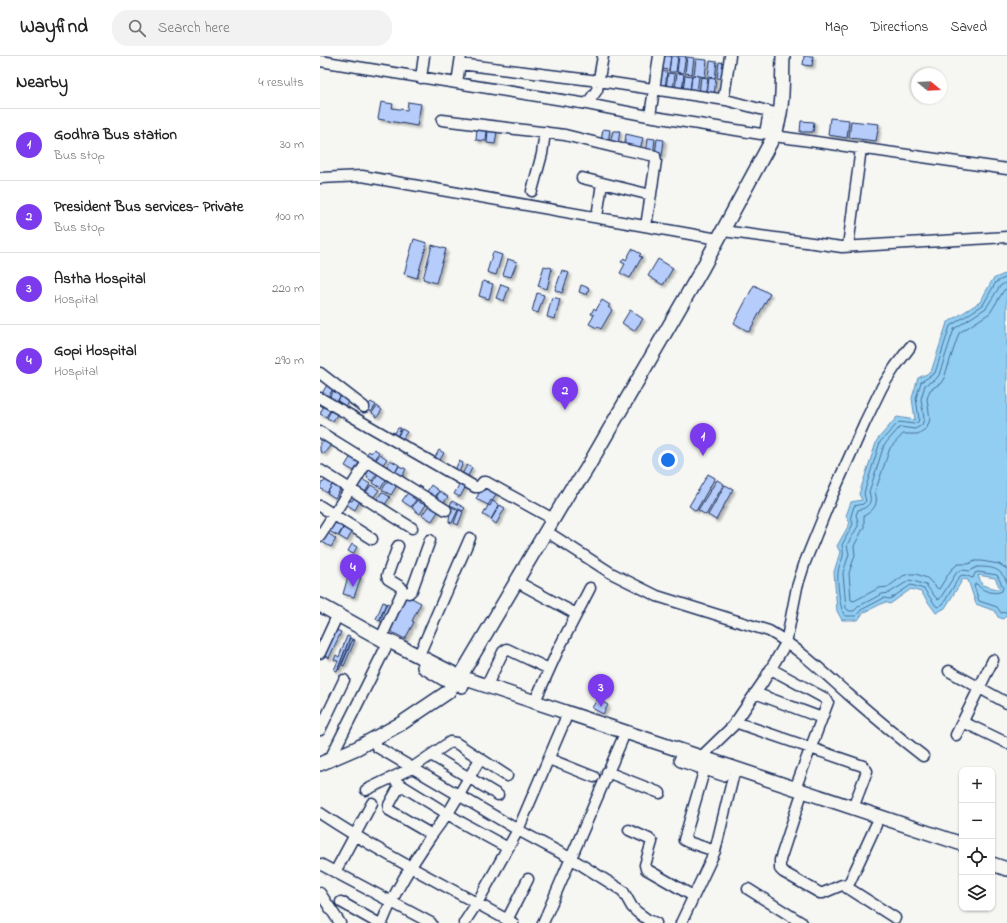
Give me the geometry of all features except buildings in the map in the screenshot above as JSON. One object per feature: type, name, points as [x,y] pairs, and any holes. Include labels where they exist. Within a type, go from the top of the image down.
[{"type":"main road","points":[[325,763],[363,745],[402,723],[448,692],[461,681],[571,489],[579,481],[720,235],[774,136],[778,125],[775,113],[783,56]]},
{"type":"main road","points":[[320,774],[377,747],[409,728],[445,703],[461,681],[523,585],[577,493],[579,481]]},
{"type":"main road","points":[[320,605],[385,641],[444,679],[487,685],[535,701],[703,762],[798,794],[876,825],[959,853]]},
{"type":"main road","points":[[385,641],[419,655],[461,681],[565,720],[622,740],[703,762],[733,777],[853,808],[959,843]]},
{"type":"main road","points":[[995,855],[1007,860]]},
{"type":"main road","points":[[995,865],[1007,869]]},
{"type":"street","points":[[421,78],[424,56]]},
{"type":"street","points":[[587,104],[597,90],[603,56]]},
{"type":"street","points":[[650,116],[659,56]]},
{"type":"street","points":[[726,100],[724,96],[727,56]]},
{"type":"street","points":[[320,62],[346,61],[421,78],[587,104],[761,134],[765,133],[775,113],[726,100],[461,60],[457,83]]},
{"type":"street","points":[[442,120],[565,135],[654,156],[656,161],[646,226]]},
{"type":"street","points":[[532,191],[542,154],[545,132]]},
{"type":"street","points":[[774,136],[1007,169]]},
{"type":"street","points":[[848,246],[861,148]]},
{"type":"street","points":[[320,178],[362,176],[646,226],[842,247],[1007,237]]},
{"type":"street","points":[[582,178],[651,195]]},
{"type":"street","points":[[597,218],[602,183]]},
{"type":"street","points":[[715,851],[684,840],[703,762],[735,722],[771,669],[786,642],[797,587],[805,562],[831,498],[882,387],[910,347]]},
{"type":"street","points":[[320,373],[364,407]]},
{"type":"street","points":[[320,398],[475,487],[478,487],[483,482],[486,482],[554,519]]},
{"type":"street","points":[[320,432],[446,510]]},
{"type":"street","points":[[320,536],[367,462]]},
{"type":"street","points":[[320,470],[412,528]]},
{"type":"street","points":[[320,506],[372,539]]},
{"type":"street","points":[[552,535],[611,573],[657,596],[769,631],[813,663],[876,719],[923,756]]},
{"type":"street","points":[[419,655],[470,538]]},
{"type":"street","points":[[398,546],[387,576],[388,579],[401,587],[402,591],[408,593],[412,590],[430,540]]},
{"type":"street","points":[[523,585],[576,614]]},
{"type":"street","points":[[535,701],[549,669],[590,588]]},
{"type":"street","points":[[325,763],[385,641],[402,591]]},
{"type":"street","points":[[320,653],[338,614]]},
{"type":"street","points":[[487,685],[503,652],[507,649],[549,669]]},
{"type":"street","points":[[956,735],[993,660]]},
{"type":"street","points":[[771,669],[826,699],[828,704],[811,748],[780,860],[780,869],[820,893],[842,885],[895,918]]},
{"type":"street","points":[[949,671],[1007,703]]},
{"type":"street","points":[[320,730],[344,680]]},
{"type":"street","points":[[755,693],[822,718]]},
{"type":"street","points":[[464,923],[518,830],[565,720]]},
{"type":"street","points":[[735,722],[864,766],[866,768],[866,773],[853,808]]},
{"type":"street","points":[[963,722],[1007,743]]},
{"type":"street","points":[[543,923],[572,859],[607,772],[622,740]]},
{"type":"street","points":[[366,790],[412,768],[450,742],[453,742],[507,776]]},
{"type":"street","points":[[377,747],[518,830],[572,859],[624,891],[632,907],[648,920],[656,923]]},
{"type":"street","points":[[431,755],[498,795]]},
{"type":"street","points":[[549,758],[594,777]]},
{"type":"street","points":[[382,923],[390,902],[410,868],[447,814],[480,759]]},
{"type":"street","points":[[607,772],[660,793]]},
{"type":"street","points":[[681,923],[715,851],[733,777]]},
{"type":"street","points":[[391,778],[447,814],[508,848]]},
{"type":"street","points":[[400,785],[389,805],[389,810],[427,832],[431,836]]},
{"type":"street","points":[[335,872],[372,803]]},
{"type":"street","points":[[320,813],[355,836],[410,868],[510,921],[528,879]]},
{"type":"street","points":[[847,888],[876,825]]},
{"type":"street","points":[[628,830],[651,840],[645,865],[646,869],[693,896]]},
{"type":"street","points":[[320,864],[431,923]]},
{"type":"street","points":[[748,889],[802,923]]},
{"type":"street","points":[[320,893],[336,921]]},
{"type":"street","points":[[341,902],[378,923]]},
{"type":"water","points":[[1007,273],[1007,615],[1003,619],[998,617],[995,611],[976,604],[968,580],[963,579],[945,608],[936,613],[921,592],[911,589],[890,604],[885,602],[863,613],[858,620],[842,620],[837,611],[834,572],[840,552],[837,546],[850,523],[846,516],[851,502],[862,500],[859,494],[877,440],[897,417],[915,420],[912,398],[918,378],[931,372],[947,323],[980,302],[993,279]],"holes":[[[978,575],[995,578],[1000,588],[997,589],[982,585]]]},
{"type":"place","name":"President Bus services- Private","points":[[565,410]]},
{"type":"place","name":"Godhra Bus station","points":[[703,456]]},
{"type":"place","name":"Gopi Hospital","points":[[353,587]]},
{"type":"place","name":"Astha Hospital","points":[[601,707]]}]
